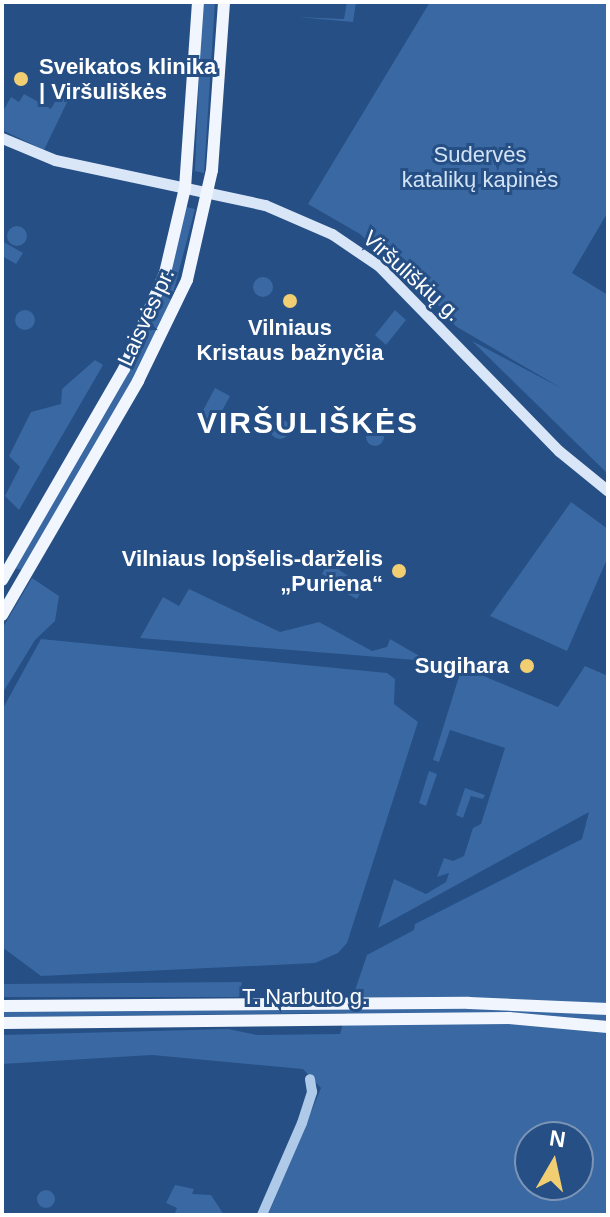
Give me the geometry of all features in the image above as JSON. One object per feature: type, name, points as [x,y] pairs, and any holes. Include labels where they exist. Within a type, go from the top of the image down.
[{"type":"main road","name":"Laisvės pr.","points":[[2,582],[124,369],[165,273],[185,188],[198,2]]},
{"type":"main road","name":"Laisvės pr.","points":[[2,615],[8,594],[169,322],[187,280],[209,193],[224,2]]},
{"type":"main road","name":"Viršuliškių g.","points":[[2,138],[55,160],[283,211],[354,247],[420,307],[559,451],[608,491]]},
{"type":"main road","points":[[2,582],[8,594]]},
{"type":"main road","name":"T. Narbuto g.","points":[[2,1006],[469,1003],[608,1009]]},
{"type":"main road","name":"T. Narbuto g.","points":[[2,1023],[509,1018],[608,1027]]},
{"type":"street","points":[[262,1215],[302,1123],[312,1092],[310,1079]]},
{"type":"green space","points":[[202,2],[215,2],[204,173],[195,171]]},
{"type":"green space","points":[[347,2],[356,2],[353,22],[297,17],[344,19]]},
{"type":"green space","name":"Sudervės katalikų kapinės","points":[[430,2],[608,2],[608,212],[572,273],[608,295],[608,474],[472,341],[561,388],[457,327],[360,234],[308,204]]},
{"type":"green space","points":[[62,89],[71,94],[44,150],[2,130],[2,113],[11,97],[19,102],[24,94],[51,109]]},
{"type":"green space","points":[[186,207],[195,209],[173,294],[143,365],[22,570],[14,568],[118,388],[174,258]]},
{"type":"green space","points":[[17,226],[24,229],[27,236],[24,243],[17,246],[10,243],[7,236],[10,229]]},
{"type":"green space","points":[[2,241],[23,253],[16,264],[2,256]]},
{"type":"green space","points":[[263,277],[270,280],[273,287],[270,294],[263,297],[256,294],[253,287],[256,280]]},
{"type":"green space","points":[[25,310],[32,313],[35,320],[32,327],[25,330],[18,327],[15,320],[18,313]]},
{"type":"green space","points":[[395,310],[406,320],[386,345],[375,335]]},
{"type":"green space","points":[[95,360],[103,365],[19,510],[5,496],[20,467],[9,456],[31,412],[61,404],[62,389]]},
{"type":"green space","points":[[215,388],[230,396],[215,424],[200,416]]},
{"type":"green space","points":[[280,419],[287,422],[290,429],[287,436],[280,439],[273,436],[270,429],[273,422]]},
{"type":"green space","points":[[371,428],[379,428],[384,437],[382,444],[371,446],[366,441],[366,433]]},
{"type":"green space","points":[[571,502],[608,529],[608,557],[567,651],[490,616]]},
{"type":"green space","points":[[328,562],[364,587],[357,599],[330,585],[333,580],[322,574]]},
{"type":"green space","points":[[32,578],[59,596],[55,621],[35,640],[2,694],[2,629]]},
{"type":"green space","points":[[189,589],[280,632],[319,622],[372,651],[387,647],[390,639],[428,661],[140,638],[163,597],[179,606]]},
{"type":"green space","points":[[41,639],[387,673],[395,679],[394,704],[418,722],[347,943],[338,953],[315,963],[41,976],[2,947],[2,710]]},
{"type":"green space","points":[[585,666],[608,676],[608,1215],[268,1215],[321,1088],[303,1069],[152,1055],[2,1064],[2,1035],[228,1029],[257,1035],[340,1034],[346,1013],[2,1017],[2,1011],[349,1008],[367,955],[414,930],[415,924],[582,839],[589,812],[378,928],[394,879],[426,894],[446,882],[449,873],[437,877],[444,858],[453,861],[464,856],[473,828],[481,824],[505,748],[450,730],[439,762],[433,760],[462,667],[558,707]]},
{"type":"green space","points":[[429,771],[437,774],[426,806],[419,803]]},
{"type":"green space","points":[[465,788],[485,795],[483,799],[471,796],[463,818],[456,815]]},
{"type":"green space","points":[[242,982],[239,997],[2,997],[2,984]]},
{"type":"green space","points":[[175,1185],[194,1189],[192,1194],[211,1195],[224,1215],[174,1215],[177,1208],[166,1203]]},
{"type":"green space","points":[[46,1190],[55,1199],[46,1208],[37,1199]]},
{"type":"place","name":"Sveikatos klinika | Viršuliškės","points":[[21,79]]},
{"type":"place","name":"Vilniaus Kristaus bažnyčia","points":[[290,301]]},
{"type":"place","name":"Vilniaus lopšelis-darželis „Puriena“","points":[[399,571]]},
{"type":"place","name":"Sugihara","points":[[527,666]]},
{"type":"district","name":"VIRŠULIŠKĖS","points":[[308,423]]}]
